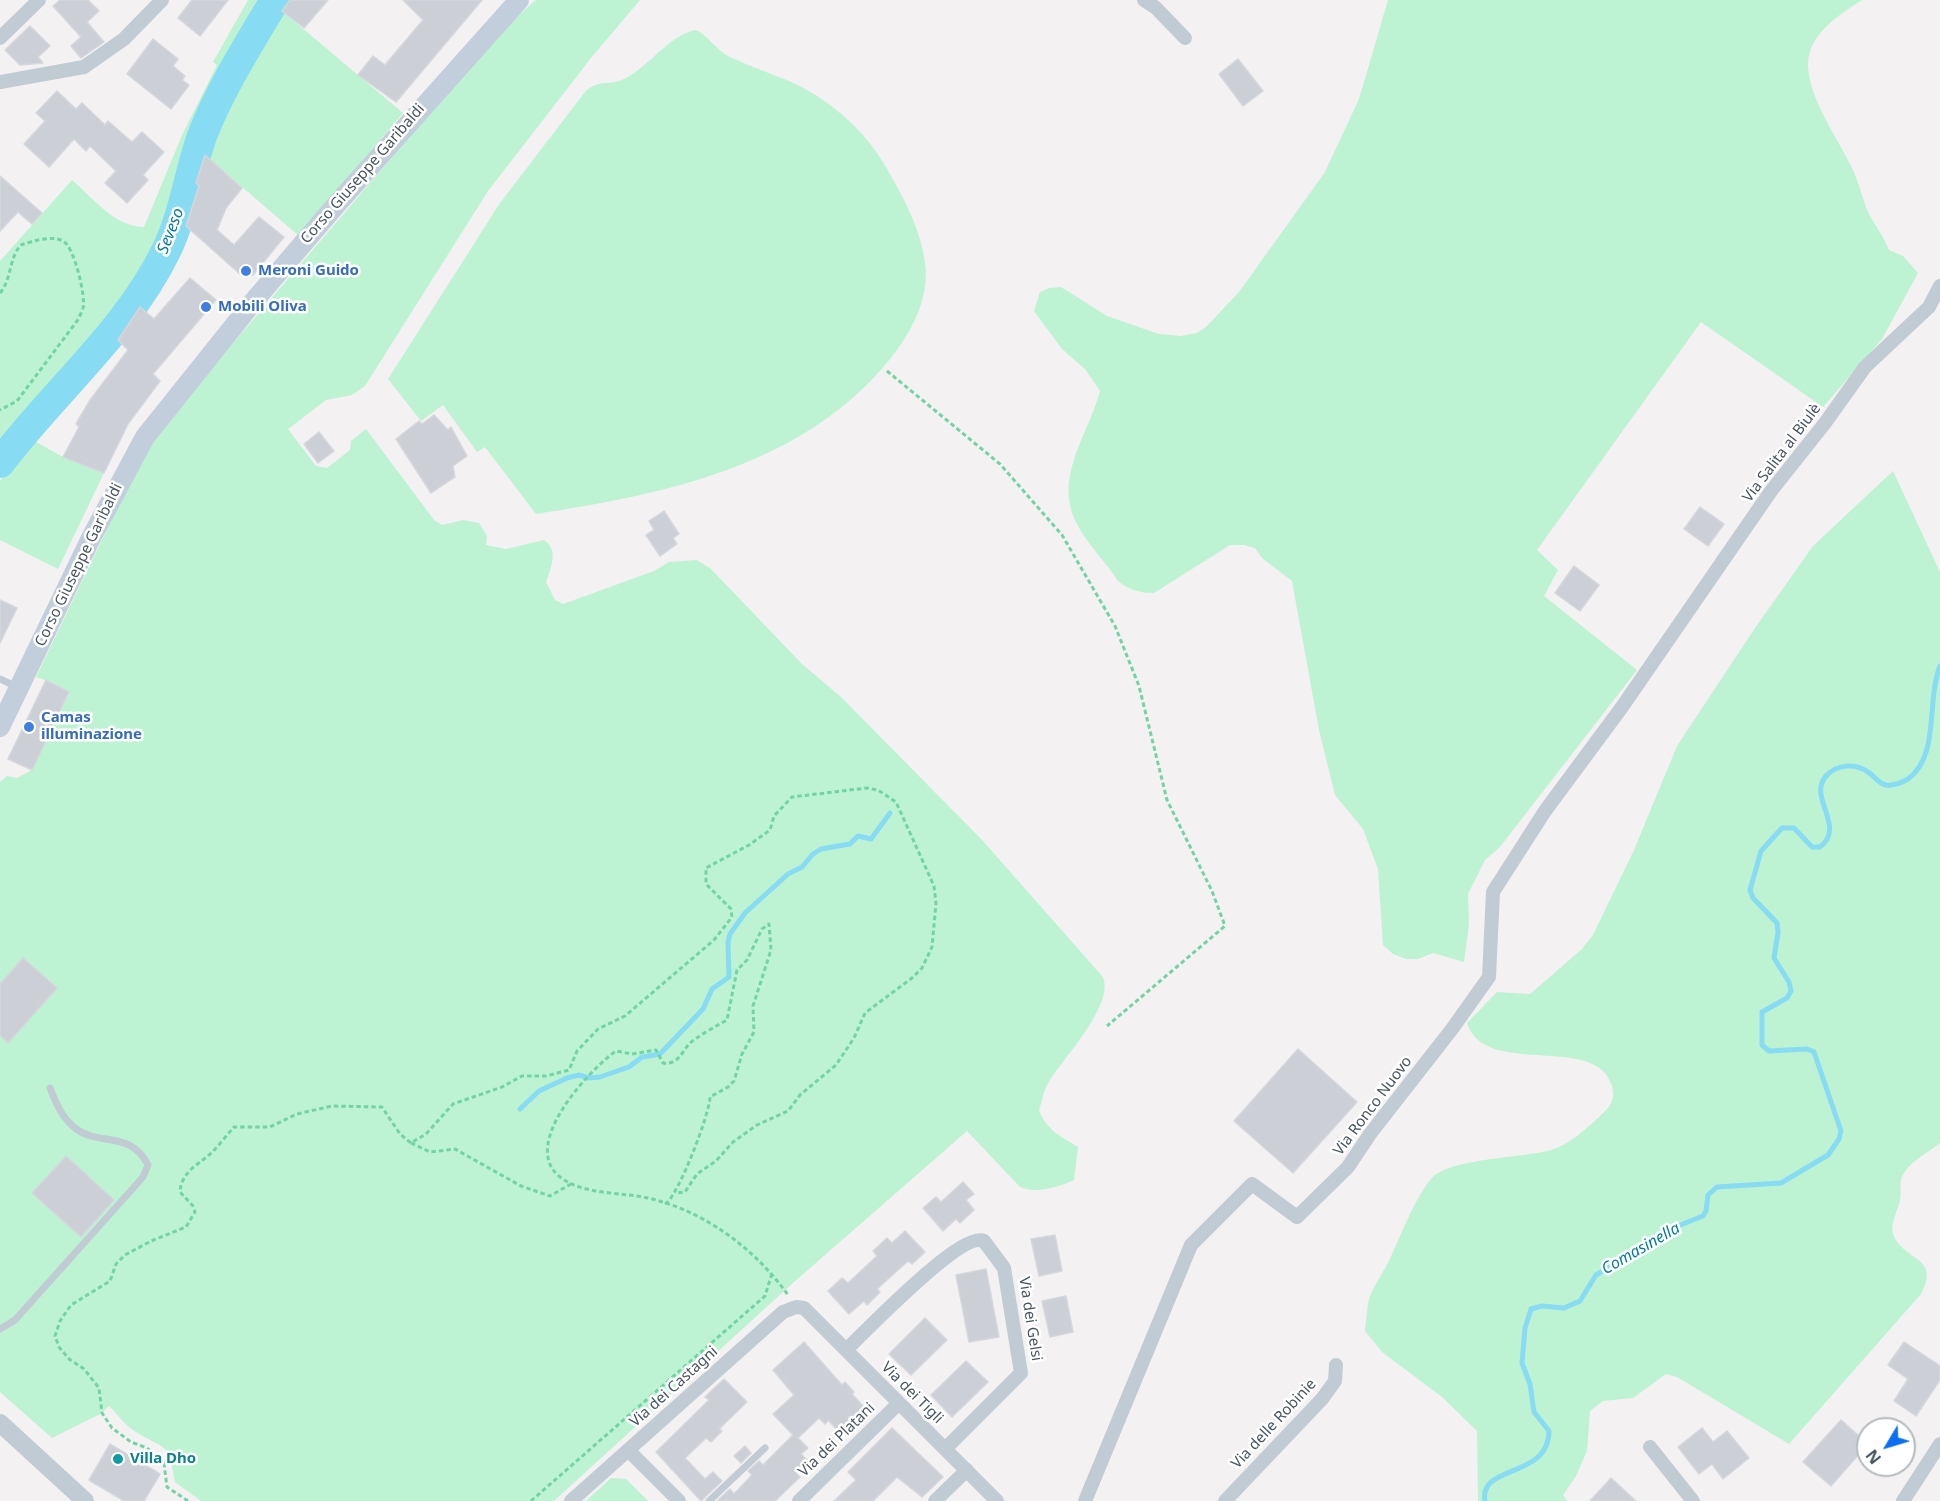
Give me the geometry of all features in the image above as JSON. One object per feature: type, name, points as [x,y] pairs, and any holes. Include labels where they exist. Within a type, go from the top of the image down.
[{"type":"main road","name":"Corso Giuseppe Garibaldi","points":[[0,727],[91,538],[145,437],[328,213],[519,0]]},
{"type":"street","points":[[0,38],[39,0]]},
{"type":"street","points":[[0,82],[84,67],[124,39],[162,0]]},
{"type":"street","points":[[1144,0],[1156,8],[1185,38]]},
{"type":"street","name":"Via Salita al Biulè","points":[[1661,648],[1771,491],[1825,423],[1864,367],[1929,307],[1940,286]]},
{"type":"street","name":"Via Ronco Nuovo","points":[[1085,1501],[1191,1245],[1252,1184],[1297,1217],[1348,1167],[1489,977],[1493,892],[1545,811],[1622,707],[1661,648]]},
{"type":"street","name":"Via dei Gelsi","points":[[846,1350],[936,1265],[974,1240],[982,1239],[987,1244],[1004,1268],[1021,1373],[945,1449]]},
{"type":"street","name":"Via dei Tigli","points":[[800,1307],[997,1501]]},
{"type":"street","name":"Via dei Castagni","points":[[571,1501],[783,1312],[800,1307]]},
{"type":"street","name":"Via delle Robinie","points":[[1226,1501],[1322,1400],[1335,1381],[1336,1365]]},
{"type":"street","name":"Via dei Platani","points":[[799,1501],[899,1403]]},
{"type":"street","points":[[0,1423],[85,1501]]},
{"type":"street","points":[[1903,1501],[1940,1444]]},
{"type":"street","points":[[1650,1447],[1693,1501]]},
{"type":"street","points":[[628,1450],[679,1501]]},
{"type":"street","points":[[935,1501],[967,1470]]},
{"type":"lane","points":[[0,679],[20,688]]},
{"type":"lane","points":[[0,1329],[15,1320],[103,1224],[143,1177],[148,1165],[141,1152],[123,1142],[75,1129],[58,1109],[50,1088]]},
{"type":"lane","points":[[709,1501],[765,1448]]},
{"type":"path","points":[[0,293],[10,279],[16,251],[21,245],[53,239],[62,240],[69,246],[83,296],[83,307],[77,321],[17,401],[0,410]]},
{"type":"path","points":[[887,371],[1000,464],[1062,535],[1115,626],[1139,686],[1167,800],[1212,891],[1224,926],[1107,1026]]},
{"type":"path","points":[[411,1143],[426,1134],[453,1104],[502,1087],[522,1076],[546,1076],[569,1071],[577,1051],[598,1029],[625,1016],[714,940],[732,917],[731,909],[706,884],[706,868],[749,845],[770,830],[774,816],[792,797],[867,788],[889,796],[896,802],[909,825],[913,842],[934,886],[936,903],[932,947],[922,968],[903,986],[865,1012],[854,1038],[836,1065],[800,1095],[788,1111],[757,1125],[733,1142],[716,1161],[697,1174],[685,1192],[676,1193]]},
{"type":"path","points":[[665,1204],[676,1193],[700,1134],[710,1097],[728,1088],[734,1081],[742,1054],[754,1032],[753,1006],[771,950],[770,924],[762,929],[747,960],[737,970],[727,1020],[689,1044],[678,1059],[668,1064],[663,1063],[656,1050],[632,1054],[616,1051],[599,1063],[568,1098],[550,1135],[547,1150],[554,1171],[571,1184],[650,1199],[711,1223],[736,1240],[772,1273],[800,1307]]},
{"type":"path","points":[[188,1501],[167,1486],[164,1463],[147,1448],[131,1442],[112,1428],[102,1413],[99,1388],[84,1369],[69,1359],[59,1347],[55,1336],[60,1321],[71,1305],[110,1281],[116,1264],[125,1255],[151,1241],[186,1227],[195,1212],[193,1206],[180,1192],[183,1177],[195,1163],[209,1155],[234,1127],[270,1127],[304,1112],[332,1106],[382,1107],[400,1134],[411,1143],[430,1152],[455,1149],[521,1186],[550,1196],[571,1184]]},
{"type":"path","points":[[531,1501],[765,1296],[772,1273]]},
{"type":"green space","points":[[248,0],[264,0],[203,107],[153,251],[104,329],[27,410],[0,447],[0,261],[72,180],[114,217],[133,226],[144,227],[183,133],[217,65],[213,62]]},
{"type":"green space","points":[[536,0],[640,0],[591,58],[488,191],[365,386],[352,395],[326,400],[288,429],[316,466],[327,468],[350,450],[351,441],[366,429],[434,520],[442,525],[463,520],[479,523],[487,536],[486,545],[506,549],[544,540],[549,544],[553,554],[546,582],[555,600],[563,604],[654,571],[669,562],[697,560],[711,569],[802,664],[841,697],[983,841],[1102,976],[1105,987],[1096,1014],[1048,1083],[1039,1111],[1051,1128],[1078,1147],[1074,1180],[1040,1190],[1020,1187],[967,1131],[794,1282],[554,1501],[201,1501],[175,1482],[170,1458],[163,1447],[130,1428],[109,1406],[102,1413],[52,1438],[0,1392],[0,782],[7,776],[17,778],[32,770],[69,693],[54,683],[36,677],[125,492],[152,444],[186,398],[471,65],[505,27]]},
{"type":"green space","points":[[1388,0],[1862,0],[1831,22],[1819,35],[1810,51],[1808,64],[1810,79],[1821,110],[1854,172],[1869,214],[1889,250],[1903,256],[1918,273],[1882,339],[1823,407],[1701,322],[1537,550],[1558,570],[1544,596],[1637,670],[1500,847],[1485,860],[1468,894],[1469,925],[1464,962],[1433,953],[1418,959],[1406,959],[1393,954],[1383,945],[1378,869],[1363,829],[1335,795],[1319,730],[1292,581],[1262,558],[1255,548],[1230,545],[1154,593],[1139,592],[1118,581],[1081,531],[1071,507],[1069,490],[1071,473],[1100,391],[1085,369],[1062,349],[1034,311],[1040,292],[1049,288],[1061,287],[1107,316],[1159,334],[1181,336],[1197,333],[1206,327],[1239,292],[1325,172],[1359,99]]},
{"type":"green space","points":[[282,11],[403,113],[299,236],[205,155],[223,113]]},
{"type":"green space","points":[[695,30],[730,57],[804,88],[844,116],[867,140],[899,190],[920,238],[926,276],[922,302],[912,326],[898,349],[855,396],[817,426],[774,450],[729,469],[682,484],[634,496],[536,514],[485,447],[477,452],[443,405],[421,421],[388,379],[500,203],[585,92],[594,85],[624,79],[667,45]]},
{"type":"green space","points":[[31,439],[63,457],[104,473],[58,569],[0,540],[0,481]]},
{"type":"green space","points":[[1893,471],[1940,572],[1940,1143],[1921,1156],[1902,1176],[1900,1200],[1892,1230],[1902,1247],[1925,1267],[1926,1282],[1921,1294],[1789,1444],[1677,1377],[1666,1374],[1633,1398],[1603,1401],[1590,1411],[1587,1451],[1576,1476],[1563,1495],[1567,1501],[1478,1501],[1477,1431],[1442,1397],[1382,1352],[1365,1331],[1369,1299],[1414,1206],[1432,1178],[1441,1171],[1454,1166],[1539,1153],[1565,1144],[1606,1110],[1611,1104],[1613,1091],[1602,1070],[1585,1061],[1495,1049],[1477,1040],[1467,1023],[1497,992],[1530,994],[1582,949],[1593,935],[1634,850],[1677,746],[1755,628],[1813,546]]},
{"type":"green space","points":[[611,1478],[626,1479],[648,1501],[586,1501]]},
{"type":"building","points":[[60,0],[88,0],[99,11],[87,22],[104,42],[81,58],[71,46],[81,37],[53,6]]},
{"type":"building","points":[[192,0],[228,0],[200,36],[178,18]]},
{"type":"building","points":[[290,0],[328,0],[304,28],[282,11]]},
{"type":"building","points":[[403,0],[482,0],[396,102],[358,75],[373,56],[385,65],[423,20]]},
{"type":"building","points":[[30,26],[50,46],[38,57],[43,63],[20,65],[5,50]]},
{"type":"building","points":[[153,39],[178,59],[173,66],[185,76],[182,80],[189,85],[171,109],[127,74]]},
{"type":"building","points":[[1238,59],[1263,91],[1243,106],[1219,74]]},
{"type":"building","points":[[57,91],[76,109],[82,103],[105,125],[108,121],[132,142],[142,132],[164,152],[143,175],[148,180],[127,203],[105,183],[116,171],[90,146],[86,151],[74,139],[49,167],[24,144],[45,121],[36,113]]},
{"type":"building","points":[[205,155],[242,188],[226,208],[217,230],[234,245],[259,217],[284,237],[253,275],[241,275],[186,226],[199,186],[196,183]]},
{"type":"building","points":[[0,176],[42,213],[32,224],[18,212],[0,231]]},
{"type":"building","points":[[190,278],[216,300],[153,374],[160,381],[128,424],[104,473],[63,457],[79,427],[76,424],[90,400],[128,350],[118,340],[140,307],[154,319]]},
{"type":"building","points":[[434,415],[448,430],[451,427],[467,456],[453,466],[455,477],[431,493],[396,439],[419,421],[422,424]]},
{"type":"building","points":[[319,432],[334,451],[318,463],[304,444]]},
{"type":"building","points":[[1700,507],[1724,524],[1708,546],[1684,529]]},
{"type":"building","points":[[664,511],[679,534],[673,538],[677,544],[660,556],[646,535],[654,530],[649,521]]},
{"type":"building","points":[[1574,566],[1599,585],[1580,611],[1555,593]]},
{"type":"building","points":[[0,600],[17,608],[0,643]]},
{"type":"building","points":[[46,680],[69,692],[32,770],[8,759]]},
{"type":"building","points":[[23,958],[57,988],[8,1043],[0,1035],[0,984]]},
{"type":"building","points":[[1298,1049],[1357,1102],[1293,1173],[1234,1121]]},
{"type":"building","points":[[66,1156],[114,1200],[81,1237],[32,1193]]},
{"type":"building","points":[[963,1182],[974,1194],[966,1200],[974,1210],[960,1223],[956,1219],[943,1231],[923,1208],[936,1197],[941,1202]]},
{"type":"building","points":[[905,1231],[925,1252],[912,1264],[908,1261],[877,1289],[880,1292],[867,1305],[864,1301],[849,1314],[828,1291],[842,1278],[848,1283],[877,1256],[873,1251],[887,1238],[892,1243]]},
{"type":"building","points":[[1055,1235],[1062,1271],[1039,1276],[1031,1239]]},
{"type":"building","points":[[986,1269],[999,1337],[969,1342],[956,1275]]},
{"type":"building","points":[[1066,1296],[1073,1332],[1050,1337],[1042,1301]]},
{"type":"building","points":[[925,1318],[947,1340],[911,1375],[889,1354]]},
{"type":"building","points":[[804,1342],[842,1385],[845,1382],[865,1408],[840,1433],[828,1420],[825,1424],[819,1418],[798,1438],[808,1448],[801,1454],[808,1461],[796,1473],[800,1477],[775,1501],[717,1501],[730,1489],[734,1494],[752,1475],[748,1471],[759,1461],[763,1465],[793,1435],[773,1414],[794,1395],[773,1370]]},
{"type":"building","points":[[1904,1342],[1940,1366],[1940,1380],[1916,1416],[1894,1401],[1908,1379],[1888,1365]]},
{"type":"building","points":[[966,1361],[988,1382],[952,1417],[931,1395]]},
{"type":"building","points":[[724,1379],[747,1402],[719,1429],[722,1431],[711,1442],[706,1438],[685,1458],[705,1479],[713,1472],[722,1481],[701,1501],[656,1452],[709,1400],[705,1397]]},
{"type":"building","points":[[1841,1420],[1856,1433],[1856,1458],[1831,1486],[1803,1462]]},
{"type":"building","points":[[892,1428],[943,1477],[922,1497],[897,1477],[873,1501],[834,1501],[856,1480],[848,1472]]},
{"type":"building","points":[[1702,1428],[1713,1442],[1727,1431],[1749,1458],[1723,1479],[1712,1464],[1699,1474],[1678,1447]]},
{"type":"building","name":"Villa Dho","points":[[110,1444],[160,1474],[144,1501],[124,1501],[89,1480]]},
{"type":"building","points":[[745,1446],[751,1453],[741,1463],[734,1456]]},
{"type":"building","points":[[1611,1478],[1636,1501],[1590,1501]]},
{"type":"waterway","name":"Seveso","points":[[0,463],[111,334],[151,279],[173,235],[197,150],[209,118],[235,67],[275,0]]},
{"type":"waterway","name":"Comasinella","points":[[1485,1501],[1486,1489],[1492,1481],[1538,1457],[1546,1446],[1549,1431],[1534,1412],[1530,1384],[1522,1363],[1525,1328],[1531,1309],[1542,1306],[1564,1308],[1580,1301],[1596,1275],[1647,1246],[1668,1230],[1703,1216],[1708,1195],[1717,1187],[1781,1183],[1828,1155],[1839,1139],[1841,1131],[1814,1052],[1807,1049],[1769,1051],[1762,1045],[1762,1012],[1787,998],[1791,991],[1789,982],[1774,958],[1777,923],[1753,898],[1750,890],[1761,851],[1782,828],[1794,828],[1812,847],[1820,847],[1827,839],[1830,830],[1821,785],[1830,772],[1846,766],[1858,767],[1880,783],[1889,785],[1908,779],[1918,769],[1925,757],[1928,743],[1940,666]]},
{"type":"waterway","points":[[520,1109],[539,1091],[567,1078],[579,1075],[589,1078],[600,1077],[629,1067],[642,1057],[660,1054],[703,1009],[712,989],[729,977],[728,942],[730,934],[745,913],[788,874],[802,867],[813,854],[821,849],[850,844],[858,836],[871,839],[890,813]]},
{"type":"place","name":"Meroni Guido","points":[[246,271]]},
{"type":"place","name":"Mobili Oliva","points":[[206,307]]},
{"type":"place","name":"Camas illuminazione","points":[[29,727]]},
{"type":"place","name":"Villa Dho","points":[[118,1459]]}]
